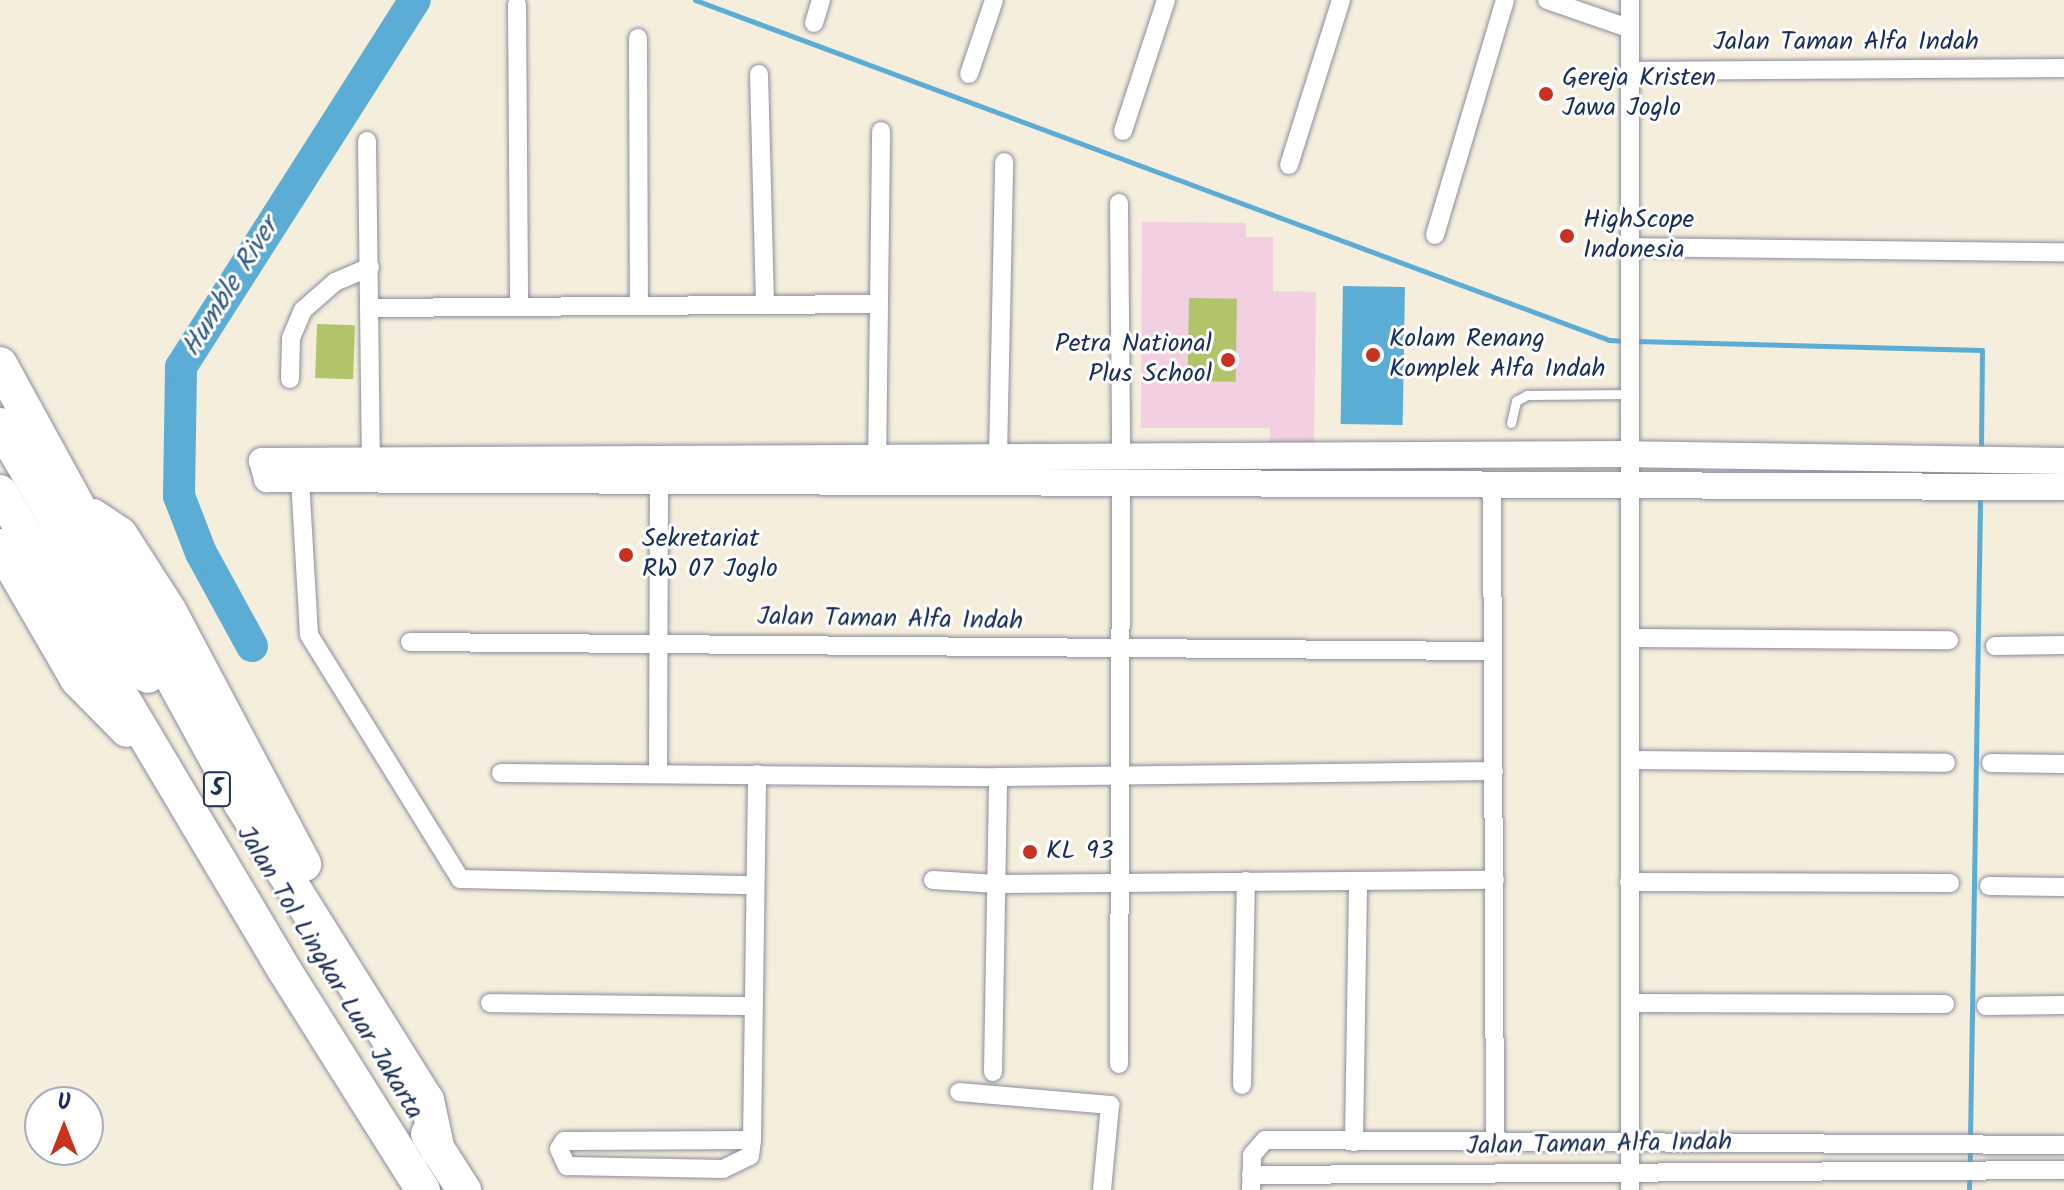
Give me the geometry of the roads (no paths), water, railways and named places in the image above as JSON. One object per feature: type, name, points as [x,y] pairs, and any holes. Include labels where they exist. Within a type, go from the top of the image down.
[{"type":"highway","points":[[0,364],[241,804],[427,1100],[438,1151]]},
{"type":"highway","name":"Jalan Tol Lingkar Luar Jakarta","points":[[0,425],[464,1190]]},
{"type":"highway","name":"Jalan Tol Lingkar Luar Jakarta","points":[[0,492],[423,1190]]},
{"type":"highway","points":[[0,546],[77,679],[166,770]]},
{"type":"street","points":[[814,23],[821,0]]},
{"type":"street","points":[[969,74],[994,0]]},
{"type":"street","points":[[1123,131],[1166,0]]},
{"type":"street","points":[[1289,165],[1341,0]]},
{"type":"street","points":[[1435,235],[1505,0]]},
{"type":"street","points":[[1547,0],[1628,28]]},
{"type":"street","name":"Jalan Taman Alfa Indah","points":[[1627,1142],[1633,638],[1630,0]]},
{"type":"street","points":[[517,4],[519,307]]},
{"type":"street","points":[[638,38],[639,306]]},
{"type":"street","name":"Jalan Taman Alfa Indah","points":[[1629,71],[2064,68]]},
{"type":"street","points":[[759,74],[765,305]]},
{"type":"street","points":[[877,468],[881,131]]},
{"type":"street","points":[[367,141],[371,470]]},
{"type":"street","points":[[998,458],[1004,162]]},
{"type":"street","points":[[1119,203],[1123,775],[1119,1064]]},
{"type":"street","points":[[1630,247],[2064,252]]},
{"type":"street","points":[[290,379],[291,338],[303,310],[335,282],[370,267]]},
{"type":"street","points":[[371,308],[877,304]]},
{"type":"street","points":[[2064,461],[1631,454],[1121,469],[877,468],[371,470],[300,479],[265,478],[263,459],[371,470],[659,479],[877,468],[998,458],[1121,469],[1492,484],[2064,487]]},
{"type":"street","points":[[1975,460],[1975,487]]},
{"type":"street","points":[[300,479],[309,635],[460,879],[754,885]]},
{"type":"street","points":[[658,774],[659,479]]},
{"type":"street","name":"Jalan Taman Alfa Indah","points":[[1492,484],[1495,1144]]},
{"type":"street","points":[[1633,638],[1949,640]]},
{"type":"street","name":"Jalan Taman Alfa Indah","points":[[410,642],[657,641],[1122,651],[1493,651]]},
{"type":"street","points":[[1995,646],[2064,645]]},
{"type":"street","points":[[1631,760],[1946,763]]},
{"type":"street","points":[[1991,763],[2064,764]]},
{"type":"street","points":[[501,773],[998,777],[1494,771]]},
{"type":"street","points":[[752,1140],[564,1141],[559,1149],[567,1166],[723,1169],[745,1162],[752,1140],[757,774]]},
{"type":"street","points":[[993,1072],[998,777]]},
{"type":"street","points":[[933,880],[998,884],[1495,880]]},
{"type":"street","points":[[1242,1085],[1246,881]]},
{"type":"street","points":[[1354,1142],[1358,881]]},
{"type":"street","points":[[1629,882],[1950,883]]},
{"type":"street","points":[[1989,886],[2064,887]]},
{"type":"street","points":[[490,1003],[753,1006]]},
{"type":"street","points":[[1630,1003],[1945,1004]]},
{"type":"street","points":[[1986,1006],[2064,1005]]},
{"type":"street","points":[[959,1092],[1110,1105],[1102,1190]]},
{"type":"street","name":"Jalan Taman Alfa Indah","points":[[2064,1145],[1260,1142],[1252,1155],[1251,1182],[1630,1170],[2064,1170]]},
{"type":"street","points":[[1627,1142],[1630,1190]]},
{"type":"lane","points":[[1511,423],[1516,401],[1527,395],[1631,394]]},
{"type":"water","name":"Kolam Renang Komplek Alfa Indah","points":[[1343,286],[1405,287],[1403,425],[1341,424]]},
{"type":"waterway","name":"Humble River","points":[[252,646],[201,553],[179,496],[181,367],[415,0]]},
{"type":"waterway","points":[[695,0],[1609,340],[1625,341]]},
{"type":"waterway","points":[[1635,341],[1982,350],[1981,448]]},
{"type":"waterway","points":[[1970,1139],[1980,501]]},
{"type":"waterway","points":[[1969,1190],[1970,1149]]},
{"type":"place","name":"Gereja Kristen Jawa Joglo","points":[[1546,94]]},
{"type":"place","name":"HighScope Indonesia","points":[[1567,236]]},
{"type":"place","name":"Kolam Renang Komplek Alfa Indah","points":[[1373,355]]},
{"type":"place","name":"Petra National Plus School","points":[[1228,360]]},
{"type":"place","name":"Sekretariat RW 07 Joglo","points":[[626,555]]},
{"type":"place","name":"KL 93","points":[[1030,852]]}]
